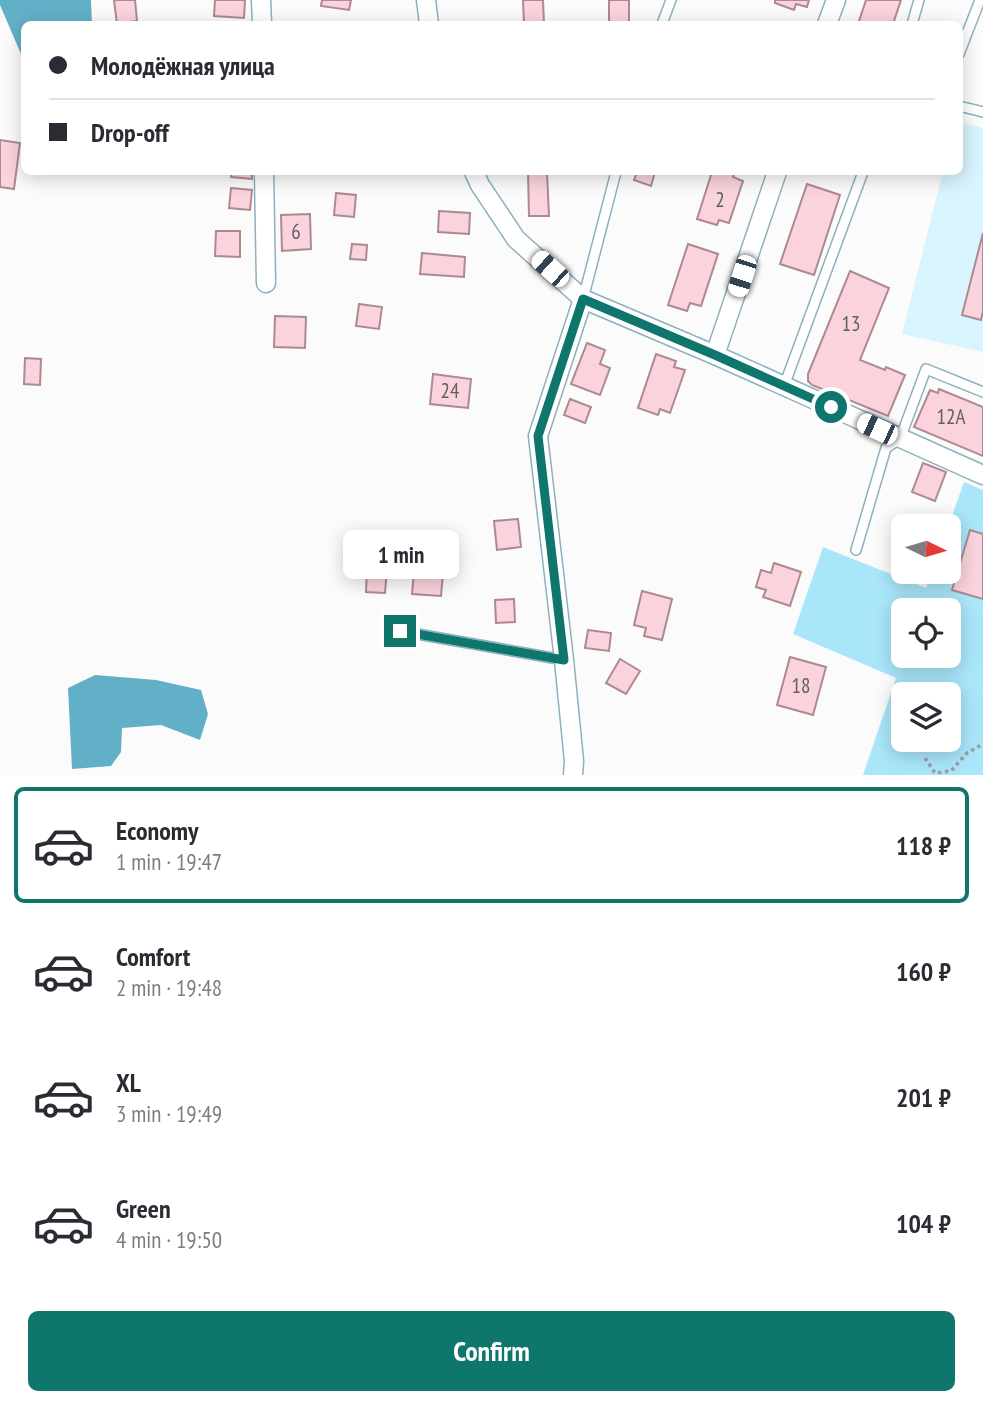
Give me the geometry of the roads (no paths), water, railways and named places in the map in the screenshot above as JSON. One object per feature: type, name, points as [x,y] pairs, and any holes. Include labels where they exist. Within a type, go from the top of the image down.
[{"type":"street","points":[[261,0],[262,21]]},
{"type":"street","points":[[426,0],[429,21]]},
{"type":"street","points":[[828,21],[836,0]]},
{"type":"street","points":[[264,175],[266,283]]},
{"type":"street","points":[[475,175],[516,239],[583,299],[983,475]]},
{"type":"street","points":[[715,355],[776,175]]},
{"type":"street","points":[[573,775],[564,660],[538,436],[583,299]]},
{"type":"lane","points":[[663,21],[671,0]]},
{"type":"lane","points":[[913,21],[919,0]]},
{"type":"lane","points":[[963,44],[980,0]]},
{"type":"lane","points":[[963,107],[983,112]]},
{"type":"lane","points":[[583,299],[615,175]]},
{"type":"lane","points":[[784,386],[862,175]]},
{"type":"lane","points":[[856,550],[886,448],[901,439],[926,369],[983,392]]},
{"type":"lane","points":[[400,631],[564,660]]}]
